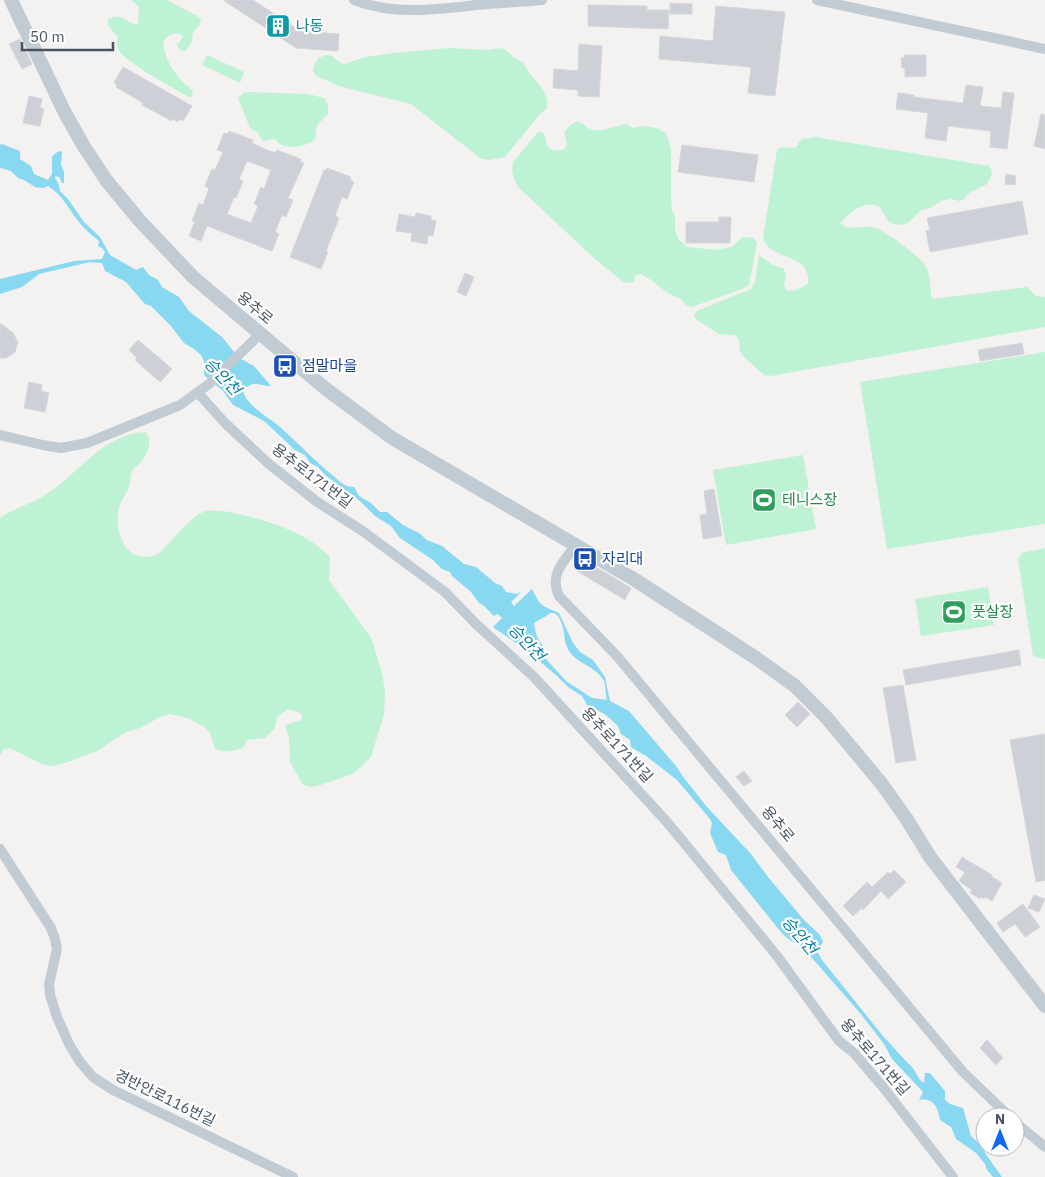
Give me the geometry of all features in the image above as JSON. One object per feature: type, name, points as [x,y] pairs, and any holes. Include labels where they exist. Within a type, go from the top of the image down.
[{"type":"street","name":"용추로","points":[[11,0],[64,114],[106,180],[140,221],[193,277],[326,389],[392,438],[632,578],[756,658],[795,686],[809,699],[881,783],[906,818],[930,857],[1045,1006]]},
{"type":"street","points":[[354,0],[369,5],[427,11],[542,0]]},
{"type":"street","points":[[817,0],[1045,49]]},
{"type":"street","points":[[0,435],[61,448],[87,444],[180,405],[209,384],[260,334]]},
{"type":"street","name":"용추로171번길","points":[[198,393],[226,424],[269,464],[316,502],[364,532],[445,592],[476,624],[534,677],[667,822],[777,956],[839,1041],[854,1053],[883,1087],[953,1177]]},
{"type":"street","name":"용추로","points":[[576,545],[555,578],[555,588],[559,596],[617,656],[963,1072],[1000,1107]]},
{"type":"street","name":"경반안로116번길","points":[[0,849],[51,928],[56,949],[49,984],[56,1017],[80,1062],[93,1077],[113,1090],[293,1177]]},
{"type":"street","points":[[1025,1130],[1045,1147]]},
{"type":"green space","points":[[131,0],[167,0],[201,19],[199,26],[193,32],[192,41],[186,51],[180,50],[177,45],[183,37],[181,34],[170,35],[163,43],[165,54],[171,67],[193,92],[192,97],[162,82],[129,60],[118,49],[118,37],[109,27],[107,20],[112,17],[121,17],[131,23],[138,24],[139,7]]},
{"type":"green space","points":[[449,48],[487,50],[500,48],[506,50],[513,57],[524,63],[542,89],[547,101],[547,108],[505,157],[489,160],[480,158],[411,104],[342,87],[316,76],[313,71],[318,58],[326,55],[332,56],[344,64],[365,57]]},
{"type":"green space","points":[[207,55],[244,72],[240,83],[202,65]]},
{"type":"green space","points":[[243,93],[308,94],[324,98],[328,104],[328,114],[317,125],[315,139],[308,144],[289,147],[280,144],[275,139],[263,141],[258,133],[250,128],[238,98]]},
{"type":"green space","points":[[576,122],[594,130],[627,124],[633,128],[646,126],[666,133],[671,148],[672,210],[675,216],[675,230],[679,240],[688,247],[716,250],[731,247],[743,237],[754,238],[757,243],[749,285],[692,307],[686,305],[681,299],[668,293],[641,274],[635,276],[634,282],[627,283],[622,281],[594,258],[517,186],[512,172],[513,162],[538,132],[543,132],[549,148],[552,150],[563,150],[567,145],[564,132]]},
{"type":"green space","points":[[815,137],[989,166],[992,174],[987,184],[969,193],[960,201],[950,199],[941,201],[930,208],[921,210],[908,223],[901,225],[893,224],[888,221],[880,207],[869,205],[853,211],[840,223],[848,228],[872,227],[892,237],[908,249],[927,268],[932,299],[1027,287],[1036,296],[1045,297],[1045,327],[771,376],[764,375],[744,357],[740,351],[739,340],[735,335],[719,334],[697,320],[694,316],[696,311],[751,289],[755,282],[759,255],[771,264],[784,269],[786,290],[794,291],[808,284],[804,266],[774,251],[763,238],[777,150],[780,147],[795,148],[802,139]]},
{"type":"green space","points":[[1045,352],[1045,524],[887,549],[860,382]]},
{"type":"green space","points":[[145,432],[149,439],[147,452],[143,460],[132,471],[128,489],[119,507],[118,527],[121,537],[130,552],[138,556],[147,557],[158,554],[192,519],[203,512],[222,511],[249,516],[288,529],[310,541],[330,557],[329,580],[371,638],[382,673],[385,693],[384,714],[371,757],[352,774],[318,786],[303,785],[290,762],[289,738],[285,726],[302,719],[302,715],[299,712],[288,709],[277,717],[275,728],[265,738],[247,740],[244,747],[233,751],[215,749],[210,733],[206,728],[188,718],[169,714],[140,728],[126,732],[97,751],[53,766],[44,765],[10,748],[4,749],[0,755],[0,518],[57,487],[91,457],[116,440],[130,434]]},
{"type":"green space","name":"테니스장","points":[[803,455],[816,529],[726,545],[713,470]]},
{"type":"green space","points":[[1045,548],[1045,659],[1033,656],[1018,559],[1022,553]]},
{"type":"green space","name":"풋살장","points":[[988,587],[994,625],[921,636],[915,599]]},
{"type":"water","name":"승안천","points":[[2,144],[20,151],[20,159],[31,166],[34,174],[48,180],[52,174],[52,156],[59,151],[62,152],[61,165],[64,172],[64,183],[62,183],[59,177],[56,176],[55,178],[60,191],[84,222],[100,237],[110,255],[136,270],[143,267],[149,275],[158,280],[162,287],[179,297],[189,311],[222,337],[239,358],[254,366],[271,386],[253,384],[243,391],[245,397],[258,411],[279,426],[344,485],[354,487],[359,496],[371,503],[380,512],[387,512],[427,540],[442,546],[464,564],[476,567],[495,583],[502,586],[506,592],[517,594],[522,591],[511,602],[514,606],[532,589],[542,605],[559,613],[573,643],[580,652],[593,660],[605,677],[610,701],[629,711],[676,766],[707,807],[751,854],[804,920],[819,934],[823,941],[818,953],[822,960],[883,1036],[913,1068],[920,1080],[924,1083],[925,1073],[930,1073],[945,1091],[945,1100],[950,1104],[963,1108],[971,1136],[975,1140],[975,1152],[956,1139],[951,1127],[940,1120],[938,1111],[932,1102],[919,1100],[923,1092],[892,1059],[884,1044],[860,1013],[805,950],[780,931],[731,870],[726,855],[718,852],[710,833],[712,823],[710,819],[677,780],[631,747],[630,740],[621,734],[618,726],[606,715],[587,705],[582,696],[568,687],[525,649],[494,628],[502,618],[498,614],[494,616],[479,603],[471,592],[452,576],[450,572],[442,569],[433,560],[400,538],[391,526],[375,516],[360,501],[325,475],[318,467],[310,463],[305,455],[295,450],[264,421],[233,405],[223,391],[204,375],[204,361],[201,355],[184,343],[171,326],[151,306],[145,304],[126,282],[105,271],[102,263],[90,262],[39,274],[22,287],[0,294],[0,279],[74,261],[102,259],[105,252],[98,246],[99,241],[81,225],[62,198],[48,186],[43,188],[35,187],[18,178],[11,171],[0,168],[0,145]],"holes":[[[550,613],[558,616],[570,653],[596,671],[604,681],[607,700],[592,698],[566,681],[546,659],[545,649],[537,637],[534,624]]]},
{"type":"water","points":[[979,1157],[988,1157],[1002,1177],[993,1177]]},
{"type":"building","points":[[223,0],[253,0],[300,31],[339,34],[338,51],[296,48]]},
{"type":"building","points":[[670,3],[692,4],[692,14],[670,14]]},
{"type":"building","points":[[588,5],[647,6],[647,10],[669,10],[668,29],[588,26]]},
{"type":"building","points":[[716,6],[785,12],[775,96],[748,93],[751,67],[659,59],[660,36],[713,41]]},
{"type":"building","points":[[20,39],[32,64],[22,69],[9,44]]},
{"type":"building","points":[[579,44],[602,46],[599,97],[578,96],[578,90],[553,88],[554,69],[578,71]]},
{"type":"building","points":[[904,55],[926,55],[926,76],[905,77],[905,68],[902,68],[901,58],[904,58]]},
{"type":"building","points":[[123,67],[192,106],[183,121],[180,119],[178,122],[173,119],[172,121],[142,105],[143,103],[116,87],[117,84],[114,83]]},
{"type":"building","points":[[966,85],[983,87],[980,106],[1001,108],[1003,92],[1014,93],[1007,149],[990,147],[991,131],[948,126],[946,141],[925,138],[928,113],[896,109],[898,93],[914,95],[913,97],[963,103]]},
{"type":"building","points":[[29,96],[42,99],[40,108],[44,109],[40,126],[23,123]]},
{"type":"building","points":[[1041,114],[1045,115],[1045,149],[1034,146]]},
{"type":"building","points":[[229,131],[253,140],[252,143],[272,152],[277,150],[301,159],[300,162],[304,163],[288,198],[293,200],[286,217],[282,215],[275,232],[279,234],[272,251],[207,226],[201,241],[189,236],[199,203],[203,205],[209,188],[205,186],[212,169],[215,170],[223,152],[217,150],[224,133],[228,134]],"holes":[[[247,161],[271,170],[264,189],[261,187],[254,204],[258,206],[251,223],[227,214],[243,181],[239,179]]]},
{"type":"building","points":[[682,145],[758,155],[754,182],[678,172]]},
{"type":"building","points":[[327,168],[351,177],[350,180],[354,182],[347,199],[342,197],[335,216],[339,218],[321,269],[290,257],[324,170]]},
{"type":"building","points":[[1006,174],[1016,176],[1015,185],[1005,184]]},
{"type":"building","points":[[1022,201],[1028,234],[930,252],[926,231],[930,230],[927,218]]},
{"type":"building","points":[[416,213],[431,216],[431,220],[436,221],[433,236],[428,235],[427,244],[411,241],[412,233],[396,231],[399,214],[415,217]]},
{"type":"building","points":[[719,217],[731,217],[730,243],[686,243],[686,222],[719,222]]},
{"type":"building","points":[[465,273],[474,277],[466,296],[457,292]]},
{"type":"building","points":[[0,323],[13,333],[18,342],[15,352],[6,358],[0,358]]},
{"type":"building","points":[[138,340],[172,369],[160,382],[135,360],[137,358],[129,350]]},
{"type":"building","points":[[1022,343],[1024,354],[980,361],[978,350]]},
{"type":"building","points":[[29,382],[42,385],[41,391],[49,393],[45,412],[24,408]]},
{"type":"building","points":[[714,489],[722,536],[703,539],[700,515],[707,514],[704,491]]},
{"type":"building","points":[[580,560],[631,588],[625,600],[574,569]]},
{"type":"building","points":[[1019,650],[1021,665],[906,685],[903,670]]},
{"type":"building","points":[[903,685],[916,760],[896,763],[883,688]]},
{"type":"building","points":[[798,702],[810,714],[797,727],[785,715]]},
{"type":"building","points":[[1045,734],[1045,880],[1036,882],[1010,740]]},
{"type":"building","points":[[744,771],[752,781],[744,786],[736,777]]},
{"type":"building","points":[[962,857],[1002,883],[992,901],[985,897],[980,899],[970,893],[972,890],[959,881],[965,872],[956,867]]},
{"type":"building","points":[[894,870],[906,882],[888,899],[881,891],[863,910],[862,908],[853,916],[843,906],[867,882],[872,887],[888,872],[890,874]]},
{"type":"building","points":[[1034,895],[1045,899],[1039,912],[1028,908]]},
{"type":"building","points":[[1023,904],[1040,927],[1025,937],[1015,924],[1003,932],[997,923]]},
{"type":"building","points":[[987,1040],[1003,1058],[996,1065],[980,1048]]},
{"type":"place","name":"나동","points":[[278,26]]},
{"type":"place","name":"점말마을","points":[[285,366]]},
{"type":"place","name":"테니스장","points":[[764,500]]},
{"type":"place","name":"자리대","points":[[585,559]]},
{"type":"place","name":"풋살장","points":[[954,612]]}]
